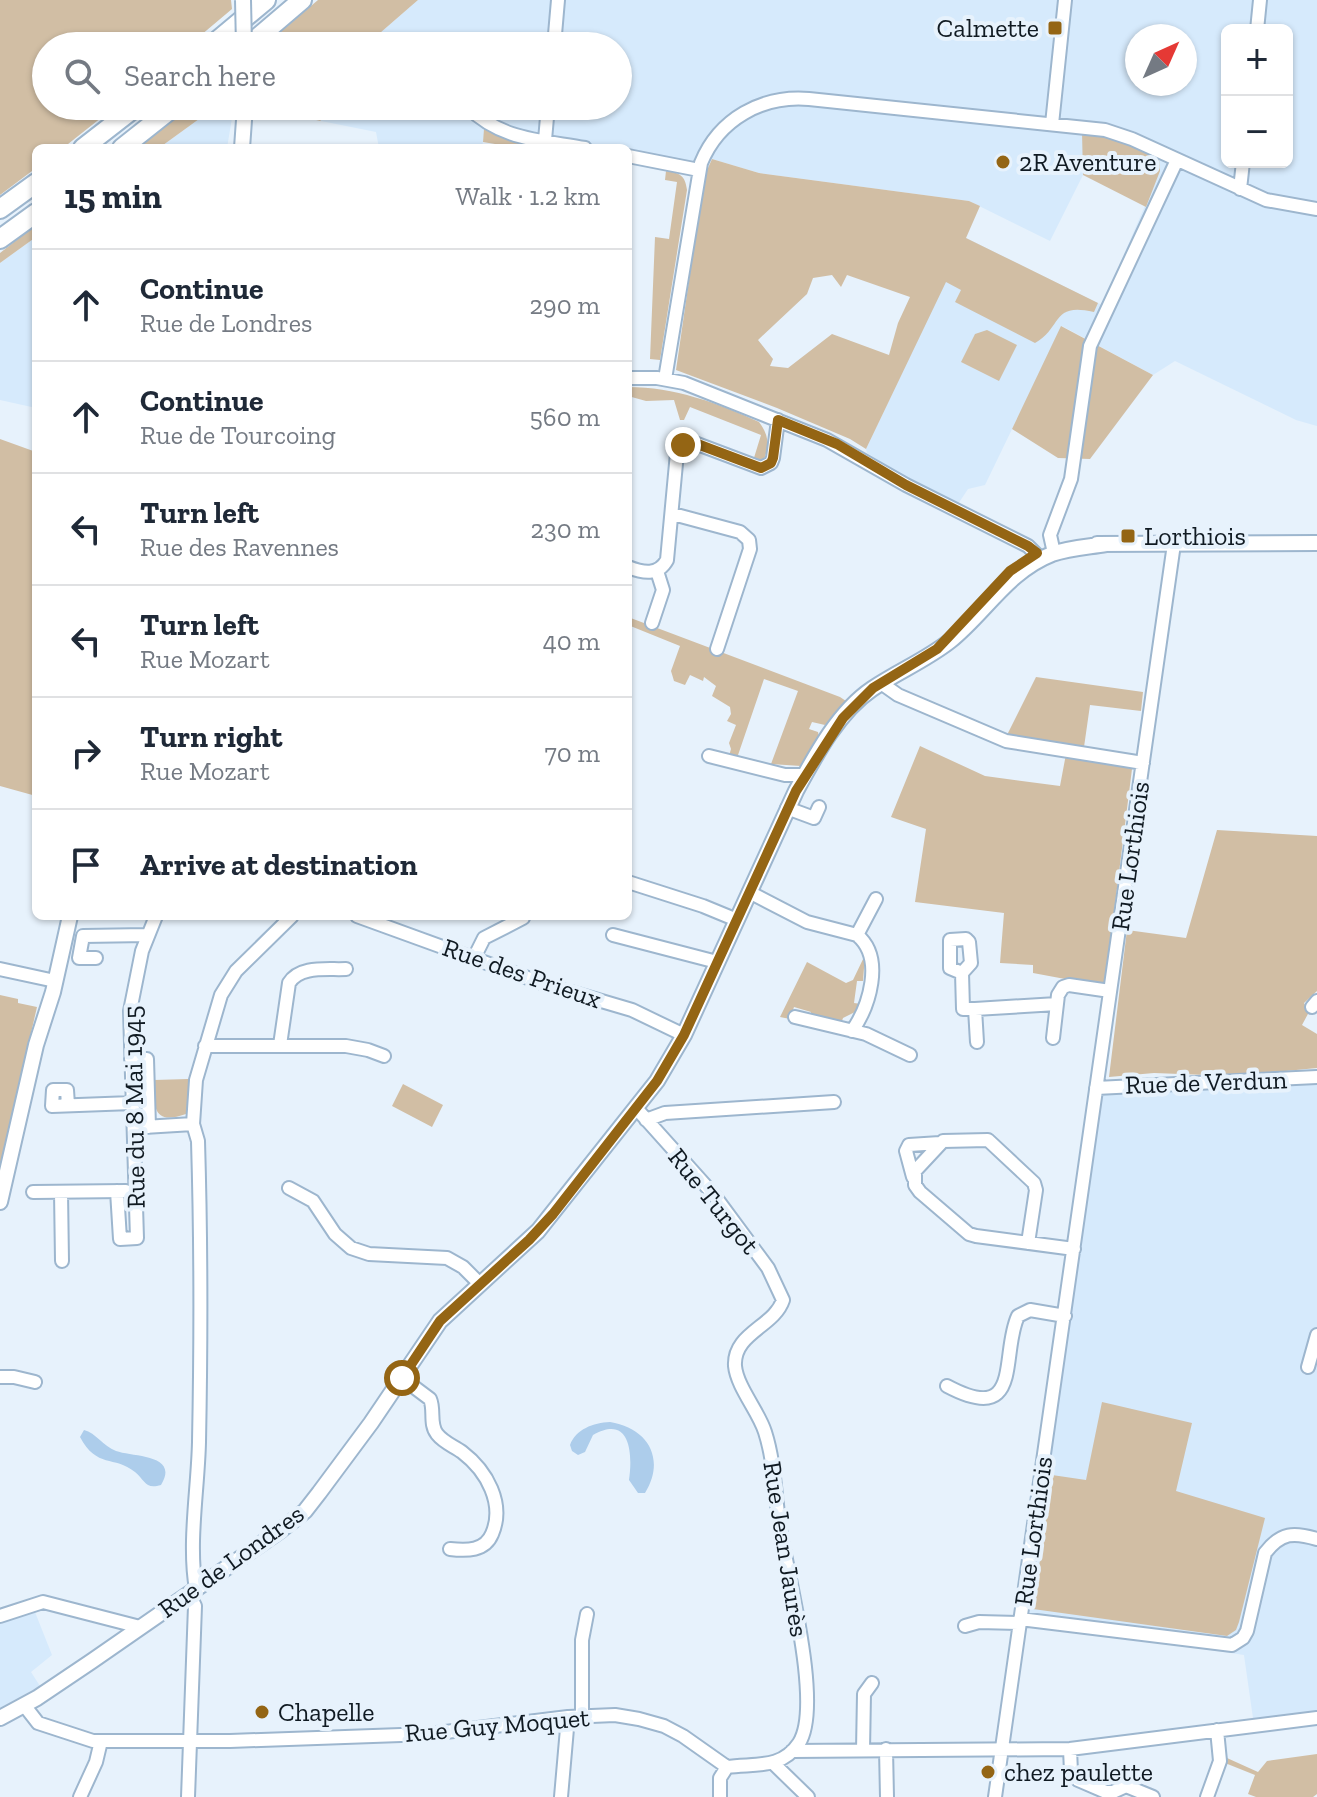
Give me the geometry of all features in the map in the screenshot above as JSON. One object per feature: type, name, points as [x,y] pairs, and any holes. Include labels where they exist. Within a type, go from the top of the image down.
[{"type":"highway","points":[[228,32],[266,0]]},
{"type":"highway","points":[[263,32],[302,0]]},
{"type":"highway","points":[[88,144],[119,120]]},
{"type":"highway","points":[[127,144],[157,120]]},
{"type":"highway","points":[[0,209],[32,186]]},
{"type":"highway","points":[[0,239],[32,216]]},
{"type":"main road","points":[[243,0],[245,32]]},
{"type":"main road","points":[[242,144],[244,120]]},
{"type":"main road","points":[[1046,553],[1079,543],[1315,543]]},
{"type":"main road","name":"Rue de Londres","points":[[0,1718],[140,1627],[305,1511],[367,1430],[431,1331],[538,1231],[657,1081],[684,1035],[787,808],[805,775],[851,707],[881,683],[961,631],[1015,576],[1046,553]]},
{"type":"main road","points":[[52,980],[62,920]]},
{"type":"main road","points":[[0,1202],[69,920]]},
{"type":"street","points":[[555,32],[558,0]]},
{"type":"street","points":[[1052,124],[1065,0]]},
{"type":"street","points":[[1258,24],[1260,0]]},
{"type":"street","points":[[665,379],[699,170],[713,142],[729,123],[753,108],[783,99],[809,99],[1112,132],[1240,189],[1282,204],[1317,209]]},
{"type":"street","points":[[481,120],[499,131],[565,144]]},
{"type":"street","points":[[545,140],[547,120]]},
{"type":"street","points":[[632,157],[699,170]]},
{"type":"street","points":[[632,378],[665,379],[696,387],[837,444],[906,485],[1046,553],[1071,479],[1089,349],[1177,160]]},
{"type":"street","points":[[1240,189],[1242,168]]},
{"type":"street","points":[[632,568],[650,573],[657,571],[664,566],[670,553],[677,453],[683,445],[692,442],[761,468],[771,463],[773,458],[778,420]]},
{"type":"street","points":[[673,514],[740,532],[749,540],[750,549],[717,649]]},
{"type":"street","name":"Rue Lorthiois","points":[[995,1797],[1046,1438],[1046,1401],[1071,1249],[1075,1201],[1084,1168],[1096,1088],[1174,544]]},
{"type":"street","points":[[652,623],[663,590],[657,571]]},
{"type":"street","points":[[881,683],[898,695],[944,716],[1013,743],[1143,763]]},
{"type":"street","points":[[709,756],[757,765],[785,775],[805,775]]},
{"type":"street","points":[[787,808],[814,818],[819,807]]},
{"type":"street","points":[[632,883],[737,920]]},
{"type":"street","points":[[749,892],[807,922],[857,935],[868,947],[872,965],[865,1009],[852,1031]]},
{"type":"street","points":[[857,935],[876,899]]},
{"type":"street","name":"Rue du 8 Mai 1945","points":[[117,1191],[120,1239],[137,1238],[131,996],[147,935],[154,920]]},
{"type":"street","points":[[188,1797],[201,1271],[198,1141],[193,1124],[196,1080],[221,995],[230,978],[288,920]]},
{"type":"street","name":"Rue des Prieux","points":[[368,920],[547,985],[632,1010],[684,1035]]},
{"type":"street","points":[[474,958],[484,938],[519,920]]},
{"type":"street","points":[[96,958],[79,958],[83,936],[147,935]]},
{"type":"street","points":[[613,935],[717,962]]},
{"type":"street","points":[[0,969],[52,980]]},
{"type":"street","points":[[280,1045],[289,983],[293,977],[300,972],[346,969]]},
{"type":"street","points":[[962,973],[963,1009],[1054,1004]]},
{"type":"street","points":[[1053,1038],[1054,1004],[1059,992],[1066,986],[1110,991]]},
{"type":"street","points":[[975,1009],[977,1042]]},
{"type":"street","points":[[795,1017],[866,1034],[910,1055]]},
{"type":"street","points":[[205,1046],[346,1046],[384,1056]]},
{"type":"street","points":[[131,1059],[147,1059],[149,1127]]},
{"type":"street","name":"Rue de Verdun","points":[[1096,1088],[1317,1077]]},
{"type":"street","points":[[646,1120],[665,1113],[834,1102]]},
{"type":"street","points":[[68,1105],[132,1103]]},
{"type":"street","name":"Rue Turgot","points":[[636,1108],[714,1195],[768,1268],[783,1300]]},
{"type":"street","points":[[133,1127],[193,1124]]},
{"type":"street","points":[[1028,1243],[1036,1190],[1033,1179],[988,1140],[909,1145],[906,1151],[920,1192],[969,1234],[1028,1243],[1071,1249]]},
{"type":"street","points":[[914,1181],[915,1171],[940,1143]]},
{"type":"street","points":[[289,1188],[313,1201],[335,1234],[356,1250],[373,1254],[447,1258],[457,1262],[480,1284]]},
{"type":"street","points":[[33,1192],[135,1191]]},
{"type":"street","points":[[61,1192],[62,1261]]},
{"type":"street","name":"Rue Jean Jaurès","points":[[783,1300],[778,1310],[741,1344],[735,1367],[766,1433],[785,1557],[801,1624],[806,1712],[801,1740],[792,1751]]},
{"type":"street","points":[[947,1386],[975,1398],[994,1394],[1007,1380],[1018,1316],[1030,1310],[1061,1315]]},
{"type":"street","points":[[1308,1367],[1317,1335]]},
{"type":"street","points":[[0,1377],[35,1382]]},
{"type":"street","points":[[402,1378],[430,1399],[433,1426],[438,1436],[475,1465],[495,1497],[497,1519],[488,1543],[478,1548],[450,1549]]},
{"type":"street","points":[[1020,1621],[1232,1645],[1247,1631],[1265,1553],[1272,1543],[1296,1533],[1317,1539]]},
{"type":"street","points":[[0,1616],[43,1602],[140,1627]]},
{"type":"street","points":[[561,1797],[575,1716],[587,1614]]},
{"type":"street","name":"Rue Lorthiois","points":[[965,1626],[979,1622],[1020,1621]]},
{"type":"street","points":[[863,1750],[864,1694],[872,1683]]},
{"type":"street","name":"Rue Guy Moquet","points":[[24,1705],[38,1723],[88,1740],[101,1741],[429,1734],[575,1716],[627,1717],[664,1726],[727,1767]]},
{"type":"street","points":[[720,1797],[720,1778],[727,1767],[773,1763],[792,1751],[1070,1749],[1317,1718]]},
{"type":"street","points":[[1207,1797],[1221,1757],[1217,1730]]},
{"type":"street","points":[[80,1797],[96,1762],[101,1741]]},
{"type":"street","points":[[886,1749],[887,1797]]},
{"type":"street","points":[[1070,1749],[1071,1772],[1078,1780],[1103,1791],[1113,1792],[1126,1786],[1153,1797]]},
{"type":"street","points":[[773,1763],[808,1797]]},
{"type":"shaded area","points":[[0,0],[231,0],[232,9],[205,32],[32,32],[32,120],[98,120],[68,144],[32,144],[32,171],[0,195]]},
{"type":"shaded area","points":[[318,0],[418,0],[381,32],[280,32]]},
{"type":"shaded area","points":[[418,0],[1317,0],[1317,426],[1296,420],[1175,361],[1153,375],[1062,326],[985,485],[968,489],[958,504],[907,479],[867,453],[866,449],[966,238],[1102,305],[1160,171],[1083,158],[1083,175],[1050,241],[969,201],[759,173],[712,159],[705,170],[632,162],[632,144],[539,144],[485,129],[483,144],[378,144],[376,132],[320,120],[632,120],[632,32],[381,32]]},
{"type":"shaded area","points":[[173,120],[198,120],[165,144],[142,144]]},
{"type":"shaded area","points":[[198,120],[232,120],[228,144],[165,144]]},
{"type":"shaded area","points":[[484,129],[538,144],[495,144],[483,142]]},
{"type":"shaded area","points":[[1082,132],[1114,138],[1159,159],[1160,171],[1146,207],[1083,175]]},
{"type":"shaded area","points":[[712,159],[759,173],[969,201],[980,206],[966,238],[1098,303],[1094,312],[1071,310],[1064,313],[1035,343],[955,302],[961,290],[946,282],[866,449],[777,408],[676,370],[704,177]],"holes":[[[832,275],[841,287],[847,275],[910,297],[898,323],[889,355],[832,334],[788,368],[770,366],[773,359],[758,340],[807,294],[813,278]]]},
{"type":"shaded area","points":[[666,171],[681,176],[687,190],[660,360],[650,359],[655,237],[669,239],[677,182],[665,180]]},
{"type":"shaded area","points":[[32,228],[32,240],[0,263],[0,253]]},
{"type":"shaded area","points":[[32,240],[32,407],[0,400],[0,263]]},
{"type":"shaded area","points":[[1061,326],[1153,375],[1090,459],[1058,458],[1012,429]]},
{"type":"shaded area","points":[[987,330],[1017,345],[999,381],[961,362],[975,334]]},
{"type":"shaded area","points":[[632,387],[695,397],[759,422],[767,441],[763,461],[753,461],[761,435],[690,407],[684,420],[680,420],[674,400],[646,401],[632,397]]},
{"type":"shaded area","points":[[0,439],[32,451],[32,795],[0,786]]},
{"type":"shaded area","points":[[632,619],[846,701],[825,725],[812,722],[809,729],[818,732],[819,737],[801,766],[771,764],[798,691],[764,679],[737,758],[729,756],[729,743],[736,725],[727,721],[731,714],[730,707],[712,696],[716,686],[704,677],[703,681],[690,675],[685,685],[674,681],[671,671],[680,646],[632,627]]},
{"type":"shaded area","points":[[1036,677],[1143,692],[1141,711],[1090,705],[1084,747],[1007,735]]},
{"type":"shaded area","points":[[920,746],[985,776],[1060,786],[1066,754],[1132,769],[1112,928],[1108,987],[1033,973],[1033,965],[1000,963],[1004,913],[915,902],[926,829],[891,817]]},
{"type":"shaded area","points":[[1217,830],[1317,836],[1317,991],[1304,1003],[1309,1012],[1302,1025],[1317,1034],[1317,1068],[1232,1076],[1154,1073],[1109,1077],[1127,930],[1186,938]]},
{"type":"shaded area","points":[[865,955],[863,981],[857,981],[854,1003],[861,1004],[857,1011],[843,1018],[841,1024],[810,1018],[811,1012],[794,1007],[790,1019],[780,1017],[807,962],[846,983],[853,980]]},
{"type":"shaded area","points":[[0,995],[37,1007],[0,1168]]},
{"type":"shaded area","points":[[188,1079],[186,1114],[175,1117],[161,1115],[155,1105],[154,1080]]},
{"type":"shaded area","points":[[1317,1082],[1317,1715],[1253,1718],[1244,1655],[1017,1621],[1090,1094]]},
{"type":"shaded area","points":[[403,1084],[443,1105],[432,1127],[392,1106]]},
{"type":"shaded area","points":[[1102,1402],[1192,1423],[1176,1491],[1265,1518],[1239,1622],[1236,1630],[1227,1636],[1033,1609],[1052,1475],[1086,1480]]},
{"type":"shaded area","points":[[610,1422],[634,1431],[650,1447],[654,1468],[645,1493],[638,1493],[629,1480],[629,1448],[622,1433],[615,1429],[605,1430],[593,1435],[585,1452],[578,1455],[572,1451],[570,1445],[581,1431],[591,1425]]},
{"type":"shaded area","points":[[84,1430],[116,1451],[160,1462],[165,1475],[161,1485],[148,1485],[127,1467],[93,1454],[80,1437]]},
{"type":"shaded area","points":[[33,1607],[52,1655],[31,1672],[40,1686],[0,1708],[0,1620]]},
{"type":"shaded area","points":[[1317,1754],[1317,1794],[1313,1797],[1256,1797],[1248,1794],[1255,1775],[1225,1763],[1227,1758],[1258,1772],[1267,1761]]},
{"type":"place","name":"Calmette","points":[[1055,28]]},
{"type":"place","name":"2R Aventure","points":[[1003,162]]},
{"type":"place","name":"Lorthiois","points":[[1128,536]]},
{"type":"place","name":"Chapelle","points":[[262,1712]]},
{"type":"place","name":"chez paulette","points":[[988,1772]]},
{"type":"route","points":[[402,1378],[431,1331],[553,1214],[657,1081],[680,1044],[787,808],[817,755],[851,707],[873,688],[937,649],[1010,571],[1037,553],[906,485],[837,444],[778,420],[773,458],[771,463],[761,468],[692,442],[683,445]]}]
